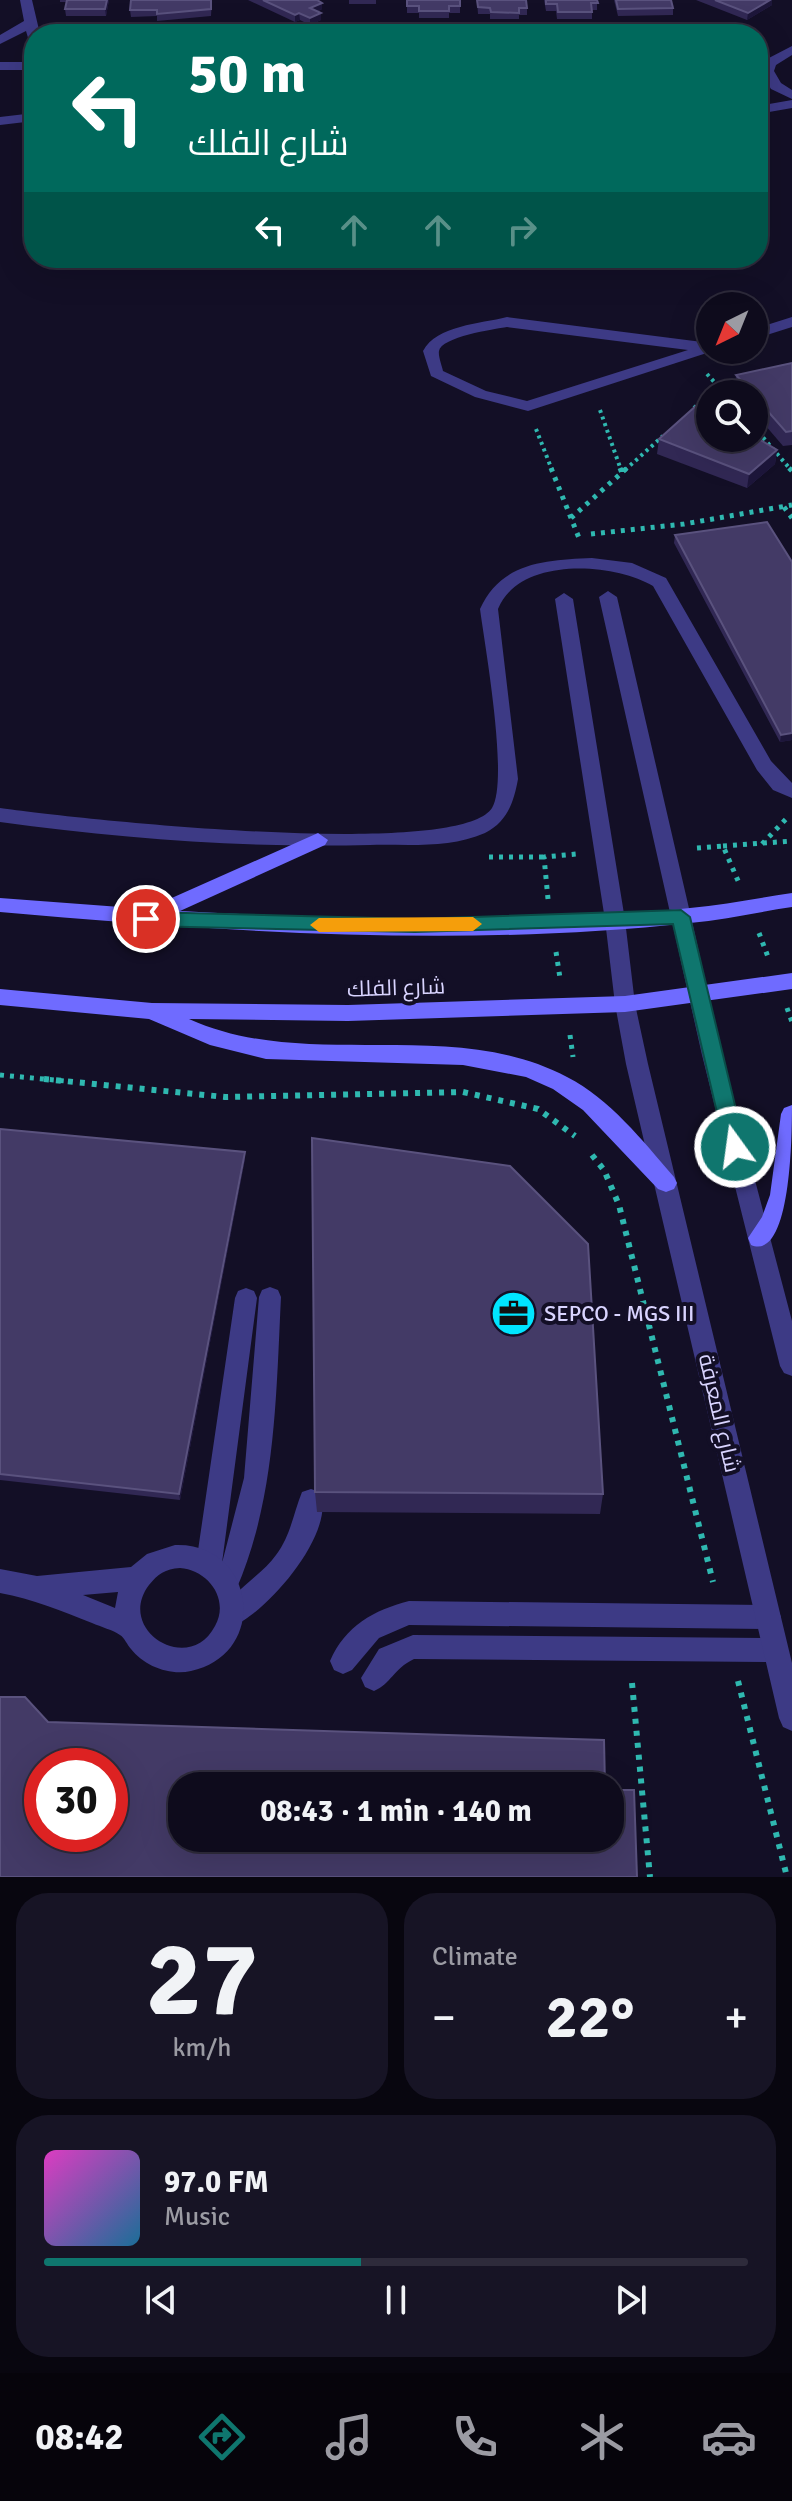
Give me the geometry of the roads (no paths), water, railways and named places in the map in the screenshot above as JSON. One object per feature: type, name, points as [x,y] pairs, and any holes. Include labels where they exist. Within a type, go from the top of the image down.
[{"type":"street","points":[[26,0],[29,24]]},
{"type":"street","points":[[0,40],[24,27]]},
{"type":"street","points":[[768,66],[792,50]]},
{"type":"street","points":[[0,66],[24,66]]},
{"type":"street","points":[[768,78],[792,95]]},
{"type":"street","points":[[768,108],[792,104]]},
{"type":"street","points":[[0,121],[24,118]]},
{"type":"street","points":[[507,322],[709,348],[528,406],[507,403],[436,373],[431,364],[435,343],[447,336],[507,322]]},
{"type":"street","points":[[768,330],[792,322]]},
{"type":"street","points":[[0,815],[178,835],[318,840],[459,833],[490,821],[506,802],[509,779],[489,609],[497,591],[511,579],[539,569],[590,566],[625,567],[660,582],[764,765],[780,785],[792,791]]},
{"type":"street","points":[[608,597],[698,995],[792,1366]]},
{"type":"street","name":"شارع المعرفة","points":[[564,599],[615,920],[625,1004],[792,1718]]},
{"type":"street","points":[[146,919],[318,840]]},
{"type":"street","points":[[0,905],[146,919],[415,926],[681,917],[792,900]]},
{"type":"street","name":"شارع الفلك","points":[[0,997],[152,1011],[348,1013],[625,1004],[792,981]]},
{"type":"street","points":[[152,1011],[191,1031],[235,1046],[282,1053],[494,1060],[535,1070],[560,1083],[613,1123],[666,1183]]},
{"type":"street","points":[[759,1238],[775,1218],[784,1195],[792,1114]]},
{"type":"street","points":[[218,1573],[242,1549],[258,1481],[270,1297]]},
{"type":"street","points":[[218,1573],[246,1298]]},
{"type":"street","points":[[233,1614],[266,1589],[292,1556],[308,1521],[311,1500]]},
{"type":"street","points":[[180,1557],[218,1573],[234,1597],[233,1614],[227,1630],[216,1645],[183,1659],[165,1659],[137,1641],[129,1626],[127,1610],[130,1593],[151,1568],[180,1557]]},
{"type":"street","points":[[36,1588],[140,1578]]},
{"type":"street","points":[[0,1581],[36,1588],[129,1626]]},
{"type":"street","points":[[343,1661],[364,1633],[378,1623],[409,1613],[768,1617]]},
{"type":"street","points":[[374,1678],[388,1658],[413,1647],[775,1650]]},
{"type":"place","name":"SEPCO - MGS III","points":[[513,1313]]}]
